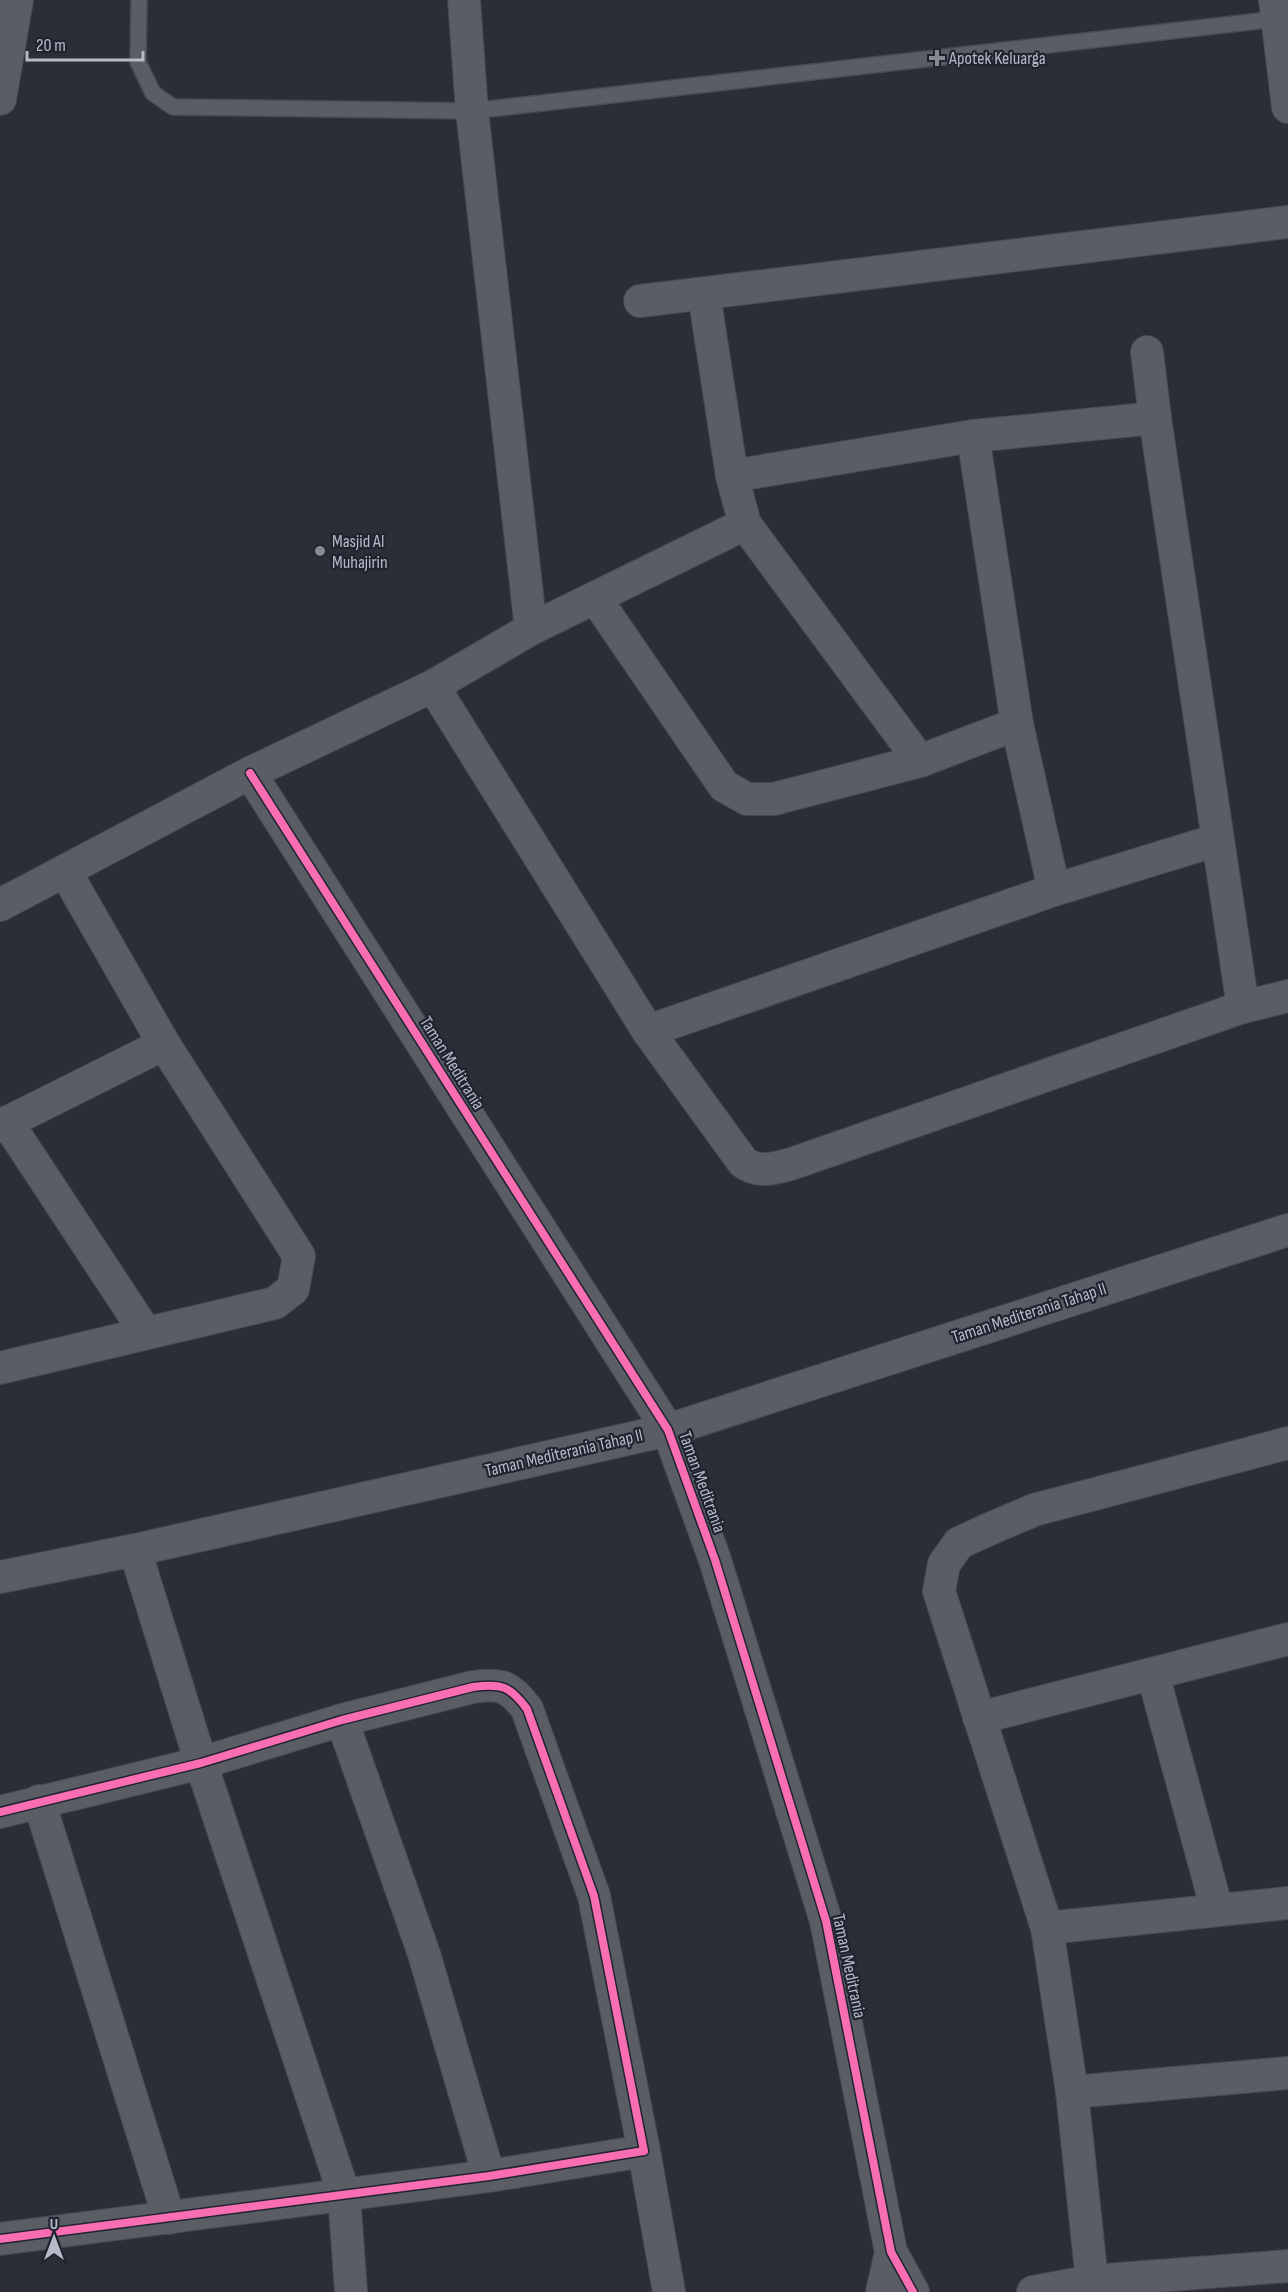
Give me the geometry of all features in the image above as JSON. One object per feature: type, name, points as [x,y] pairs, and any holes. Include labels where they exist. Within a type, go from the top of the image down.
[{"type":"street","points":[[0,99],[17,0]]},
{"type":"street","points":[[464,0],[472,111],[531,629]]},
{"type":"street","points":[[1275,10],[1288,106]]},
{"type":"street","points":[[640,301],[1288,222]]},
{"type":"street","points":[[704,294],[732,476],[745,524],[920,762]]},
{"type":"street","points":[[1148,352],[1155,418],[1243,1007]]},
{"type":"street","points":[[732,476],[973,436],[1155,418]]},
{"type":"street","points":[[973,436],[1017,724],[1054,890]]},
{"type":"street","points":[[0,905],[250,773],[433,686],[531,629],[745,524]]},
{"type":"street","points":[[596,599],[724,786],[739,796],[758,801],[774,799],[920,762],[1017,724]]},
{"type":"street","points":[[433,686],[648,1031],[743,1162],[755,1170],[791,1164],[1243,1007],[1288,996]]},
{"type":"street","name":"Taman Meditrania","points":[[250,773],[668,1430],[716,1560],[826,1921],[891,2252],[913,2292]]},
{"type":"street","points":[[648,1031],[1054,890],[1217,840]]},
{"type":"street","points":[[0,1368],[275,1302],[293,1289],[299,1256],[164,1044],[65,871]]},
{"type":"street","points":[[146,1333],[4,1124],[164,1044]]},
{"type":"street","name":"Taman Mediterania Tahap II","points":[[0,1577],[135,1550],[668,1430],[1288,1230]]},
{"type":"street","points":[[1092,2281],[1072,2092],[1047,1928],[939,1591],[944,1564],[959,1543],[1034,1510],[1288,1443]]},
{"type":"street","points":[[135,1550],[201,1763],[344,2194],[351,2292]]},
{"type":"street","points":[[979,1718],[1288,1640]]},
{"type":"street","points":[[1153,1674],[1217,1910]]},
{"type":"street","points":[[0,1812],[201,1763],[342,1720],[488,1685],[503,1686],[516,1695],[527,1709],[594,1896],[669,2292]]},
{"type":"street","points":[[342,1720],[424,1954],[489,2176]]},
{"type":"street","points":[[39,1801],[169,2218]]},
{"type":"street","points":[[1047,1928],[1288,1903]]},
{"type":"street","points":[[1072,2092],[1288,2073]]},
{"type":"street","points":[[0,2239],[489,2176],[644,2151]]},
{"type":"street","name":"Taman Meditrania","points":[[882,2292],[891,2252]]},
{"type":"street","points":[[1033,2292],[1092,2281],[1288,2266]]},
{"type":"lane","points":[[139,0],[138,62],[153,93],[173,107],[472,111],[1275,10]]},
{"type":"cycle path","points":[[250,773],[668,1430],[715,1560],[826,1921],[891,2252],[913,2292]]},
{"type":"cycle path","points":[[0,1812],[201,1763],[342,1720],[473,1687],[498,1686],[510,1691],[527,1709],[594,1896],[644,2151],[489,2176],[0,2239]]},
{"type":"place","name":"Apotek Keluarga","points":[[937,58]]},
{"type":"place","name":"Masjid Al Muhajirin","points":[[320,551]]}]
